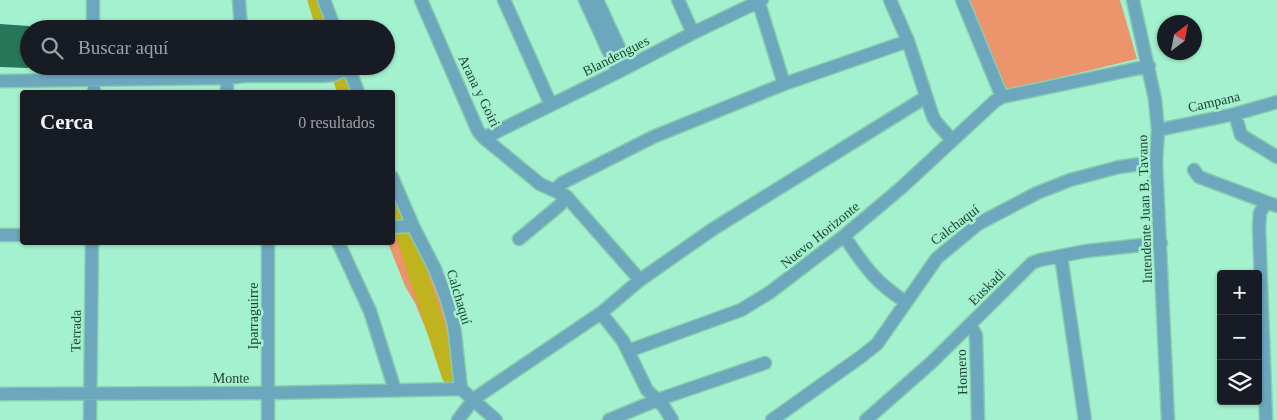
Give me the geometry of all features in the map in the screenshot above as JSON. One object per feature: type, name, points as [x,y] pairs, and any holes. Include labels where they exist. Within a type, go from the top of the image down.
[{"type":"street","points":[[93,0],[94,20]]},
{"type":"street","points":[[239,0],[240,20]]},
{"type":"street","points":[[324,0],[332,20]]},
{"type":"street","name":"Arana y Goiri","points":[[421,0],[478,131],[540,184],[561,193],[640,280]]},
{"type":"street","points":[[504,0],[551,105]]},
{"type":"street","points":[[585,0],[623,70]]},
{"type":"street","points":[[597,0],[623,70]]},
{"type":"street","points":[[678,0],[693,33]]},
{"type":"street","points":[[890,0],[908,41],[936,122],[952,140]]},
{"type":"street","points":[[962,0],[1002,97],[1149,66]]},
{"type":"street","name":"Intendente Juan B. Tavano","points":[[1133,0],[1149,66],[1158,130],[1156,162],[1168,420]]},
{"type":"street","points":[[760,1],[784,84]]},
{"type":"street","name":"Blandengues","points":[[484,138],[760,1]]},
{"type":"street","points":[[519,239],[560,205],[562,183],[654,137],[784,84],[908,41]]},
{"type":"street","points":[[0,81],[70,75]]},
{"type":"street","points":[[94,75],[94,90]]},
{"type":"street","points":[[148,75],[228,78],[235,75]]},
{"type":"street","points":[[306,75],[327,75]]},
{"type":"street","points":[[351,75],[357,90]]},
{"type":"street","points":[[227,90],[228,78]]},
{"type":"street","points":[[458,420],[473,400],[601,313],[640,280],[713,229],[926,97]]},
{"type":"street","name":"Nuevo Horizonte","points":[[628,351],[740,310],[754,303],[844,236],[901,188],[995,101],[1002,97]]},
{"type":"street","name":"Campana","points":[[1158,130],[1235,114],[1277,102]]},
{"type":"street","points":[[1235,114],[1241,135],[1277,157]]},
{"type":"street","name":"Calchaquí","points":[[772,420],[876,344],[937,258],[978,224],[1037,193],[1070,180],[1119,167],[1156,162]]},
{"type":"street","points":[[1194,170],[1200,177],[1271,204],[1260,214],[1259,227],[1266,420]]},
{"type":"street","name":"Calchaquí","points":[[395,184],[435,269],[447,300],[454,325],[461,389]]},
{"type":"street","points":[[395,227],[414,226]]},
{"type":"street","points":[[0,235],[20,235]]},
{"type":"street","points":[[844,236],[871,274],[887,290],[906,302]]},
{"type":"street","name":"Euskadi","points":[[866,420],[932,362],[1032,263],[1061,256],[1161,243]]},
{"type":"street","name":"Terrada","points":[[90,420],[92,245]]},
{"type":"street","name":"Iparraguirre","points":[[268,245],[268,420]]},
{"type":"street","points":[[339,245],[370,311],[395,390]]},
{"type":"street","points":[[1061,256],[1085,420]]},
{"type":"street","points":[[601,313],[628,351],[647,390],[664,407],[672,420]]},
{"type":"street","name":"Homero","points":[[970,325],[976,335],[978,420]]},
{"type":"street","points":[[609,420],[657,400],[765,363]]},
{"type":"street","points":[[461,389],[496,420]]},
{"type":"street","name":"Monte","points":[[0,394],[90,392],[268,393],[461,389]]},
{"type":"shaded area","points":[[970,0],[1120,0],[1137,59],[1006,90]]},
{"type":"shaded area","points":[[408,231],[414,238],[445,303],[456,377],[450,382],[440,371],[429,337],[415,303],[405,286],[389,245],[395,245],[395,232]]},
{"type":"building","points":[[0,24],[20,25],[20,68],[0,67]]},
{"type":"waterway","points":[[317,0],[323,20]]},
{"type":"waterway","points":[[343,80],[346,90]]},
{"type":"waterway","points":[[395,211],[398,218]]},
{"type":"waterway","points":[[405,234],[451,375],[455,381]]}]
